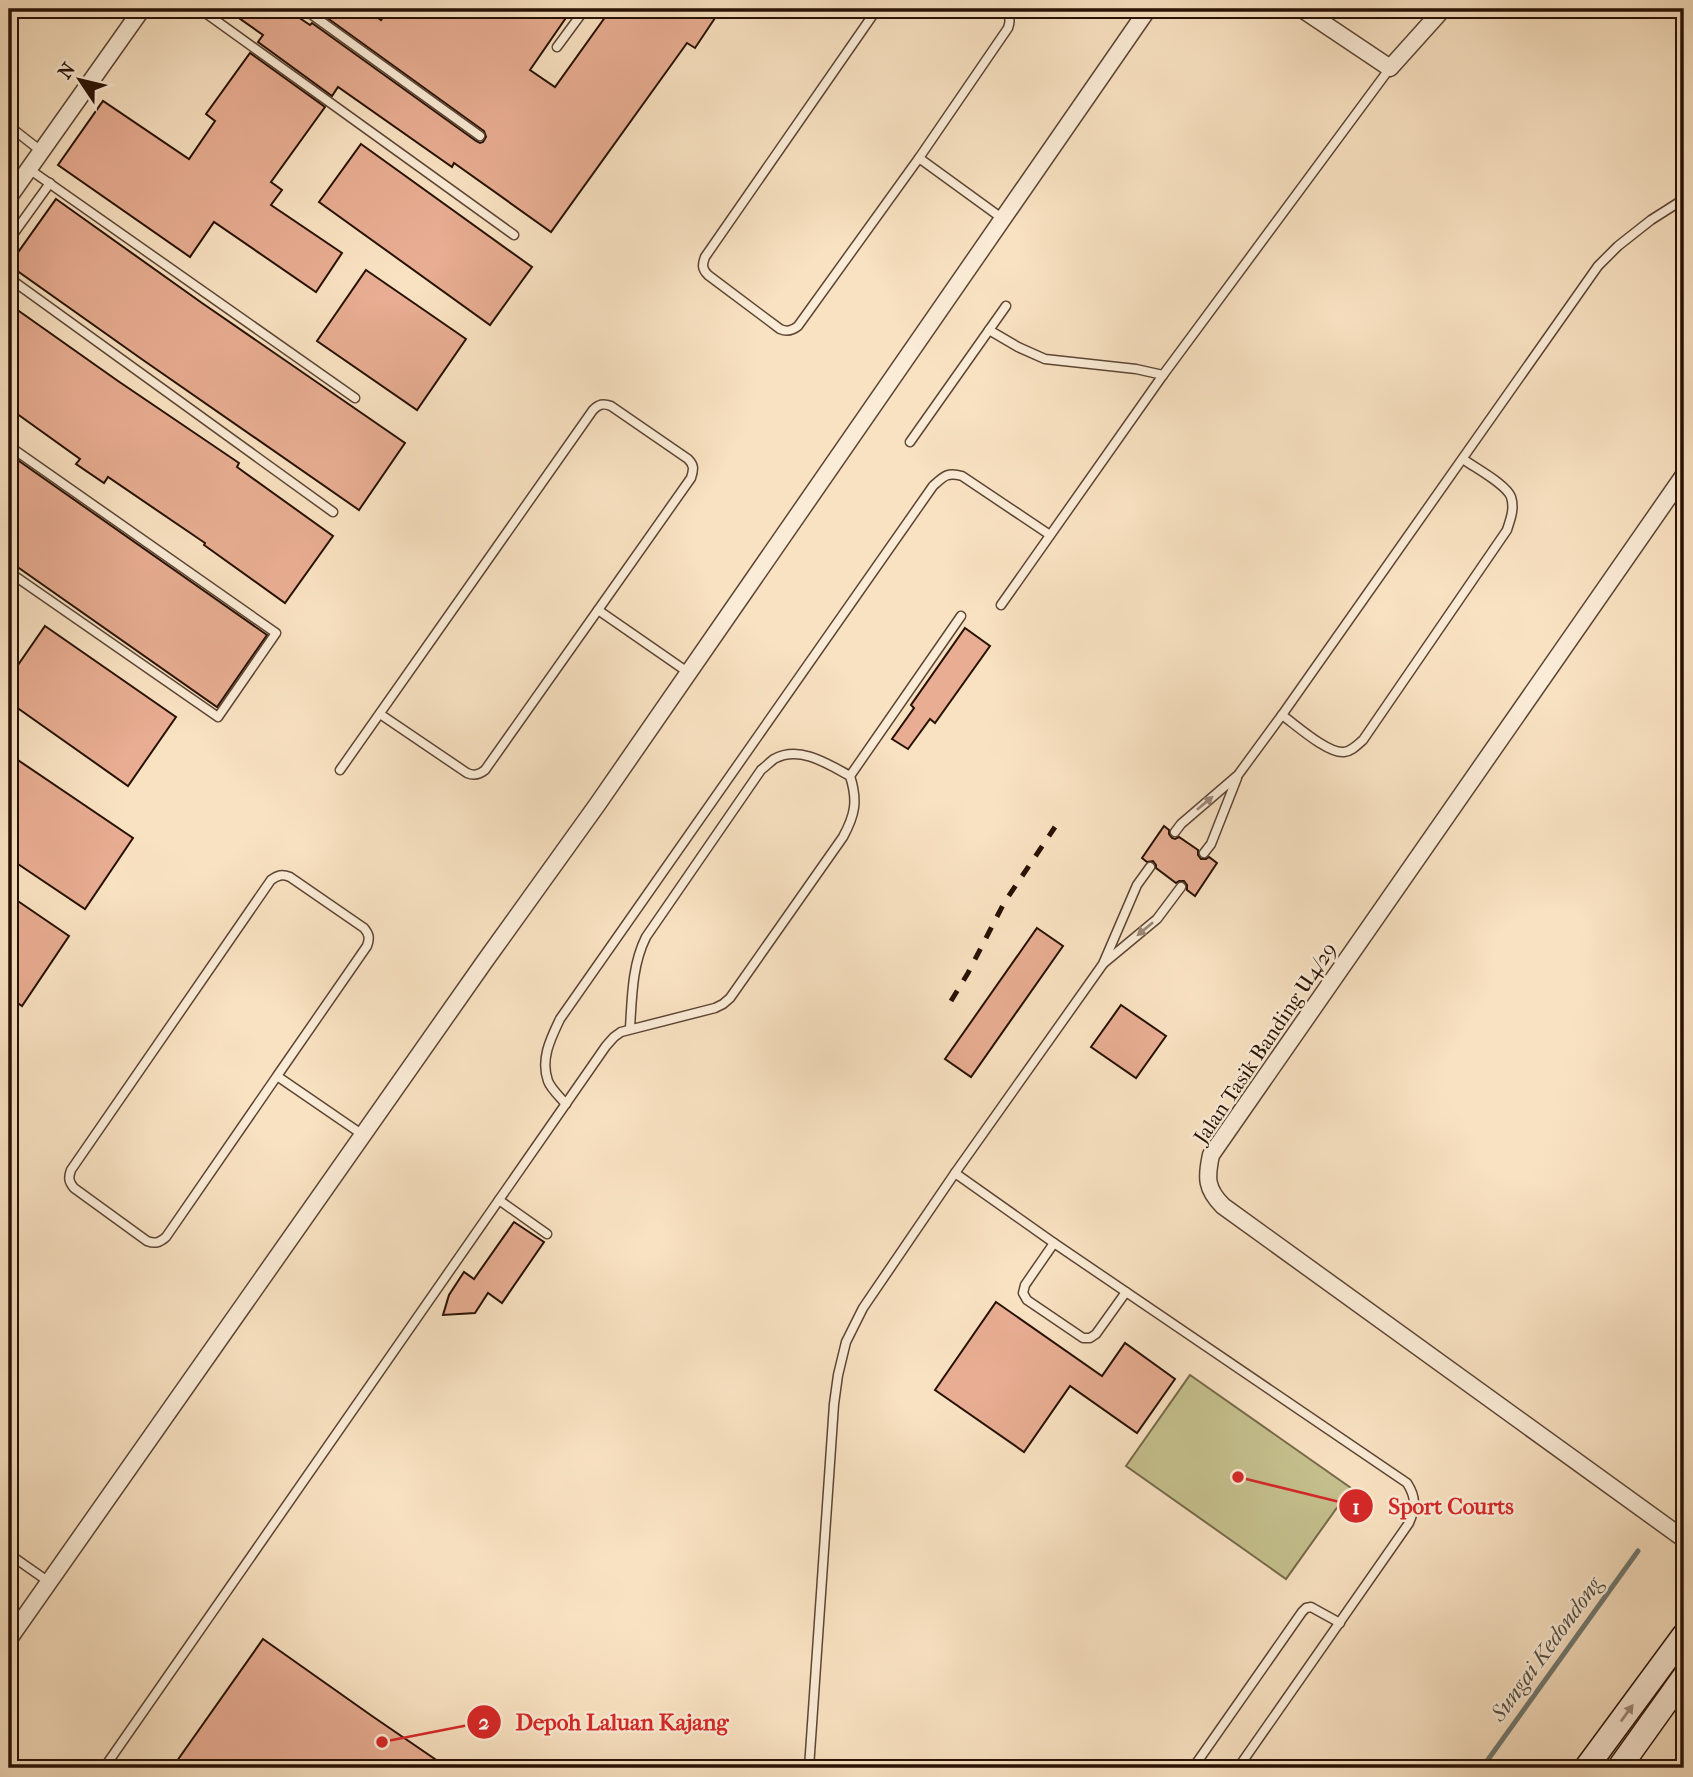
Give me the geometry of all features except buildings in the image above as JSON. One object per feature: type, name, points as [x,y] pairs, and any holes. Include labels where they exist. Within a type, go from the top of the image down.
[{"type":"main road","points":[[1586,1768],[1684,1635]]},
{"type":"main road","points":[[1619,1768],[1684,1677]]},
{"type":"street","points":[[9,197],[142,9]]},
{"type":"street","points":[[9,1639],[689,673],[1148,9]]},
{"type":"street","points":[[1302,9],[1390,68],[1443,9]]},
{"type":"street","name":"Jalan Tasik Banding U4/29","points":[[1684,475],[1211,1156],[1208,1170],[1212,1195],[1223,1206],[1684,1539]]},
{"type":"lane","points":[[200,9],[514,234]]},
{"type":"lane","points":[[304,9],[480,136]]},
{"type":"lane","points":[[557,47],[585,9]]},
{"type":"lane","points":[[877,9],[702,263],[703,270],[708,275],[786,331],[798,326],[919,158],[1007,29],[1009,16],[1002,9]]},
{"type":"lane","points":[[1001,605],[1163,375],[1390,68]]},
{"type":"lane","points":[[9,127],[41,151]]},
{"type":"lane","points":[[919,158],[1003,219]]},
{"type":"lane","points":[[29,169],[355,398]]},
{"type":"lane","points":[[9,240],[50,183]]},
{"type":"lane","points":[[1175,832],[1238,775],[1598,266],[1651,220],[1684,199]]},
{"type":"lane","points":[[9,278],[333,512]]},
{"type":"lane","points":[[910,442],[1006,306]]},
{"type":"lane","points":[[989,330],[1045,359],[1136,369],[1163,375]]},
{"type":"lane","points":[[340,770],[598,405],[611,406],[688,459],[694,471],[691,478],[485,770],[480,774],[467,773],[380,714]]},
{"type":"lane","points":[[9,446],[276,633],[218,717],[9,572]]},
{"type":"lane","points":[[1282,715],[1335,751],[1345,752],[1363,740],[1507,530],[1512,506],[1510,495],[1502,486],[1463,459]]},
{"type":"lane","points":[[565,1104],[548,1083],[545,1064],[549,1043],[570,1002],[933,486],[952,473],[962,476],[1050,535]]},
{"type":"lane","points":[[598,610],[689,673]]},
{"type":"lane","points":[[849,776],[961,615]]},
{"type":"lane","points":[[104,1768],[614,1037],[631,1028],[715,1008],[730,998],[843,837],[855,801],[849,776],[804,754],[775,759],[761,771],[639,950],[635,966],[631,1028]]},
{"type":"lane","points":[[1204,853],[1211,844],[1238,775]]},
{"type":"lane","points":[[809,1768],[834,1404],[846,1342],[863,1308],[1103,964],[1137,885],[1150,867]]},
{"type":"lane","points":[[283,874],[364,928],[369,940],[277,1076],[160,1242],[147,1241],[70,1183],[71,1170],[163,1036],[271,880],[283,874]]},
{"type":"lane","points":[[1103,964],[1157,919],[1181,887]]},
{"type":"lane","points":[[277,1076],[363,1135]]},
{"type":"lane","points":[[955,1174],[1407,1483],[1412,1491],[1415,1511],[1409,1523],[1238,1768]]},
{"type":"lane","points":[[499,1200],[547,1234]]},
{"type":"lane","points":[[1054,1243],[1025,1285],[1023,1293],[1027,1300],[1083,1338],[1090,1338],[1096,1334],[1126,1292]]},
{"type":"lane","points":[[9,1554],[49,1581]]},
{"type":"lane","points":[[1193,1768],[1302,1612],[1311,1607],[1340,1623]]},
{"type":"shaded area","points":[[1190,1375],[1351,1488],[1286,1579],[1126,1466]]},
{"type":"waterway","name":"Sungai Kedondong","points":[[1482,1768],[1638,1551]]},
{"type":"railway","points":[[951,1001],[1004,903],[1055,827]]},
{"type":"place","name":"Sport Courts","points":[[1238,1477]]},
{"type":"place","name":"Depoh Laluan Kajang","points":[[382,1742]]}]
